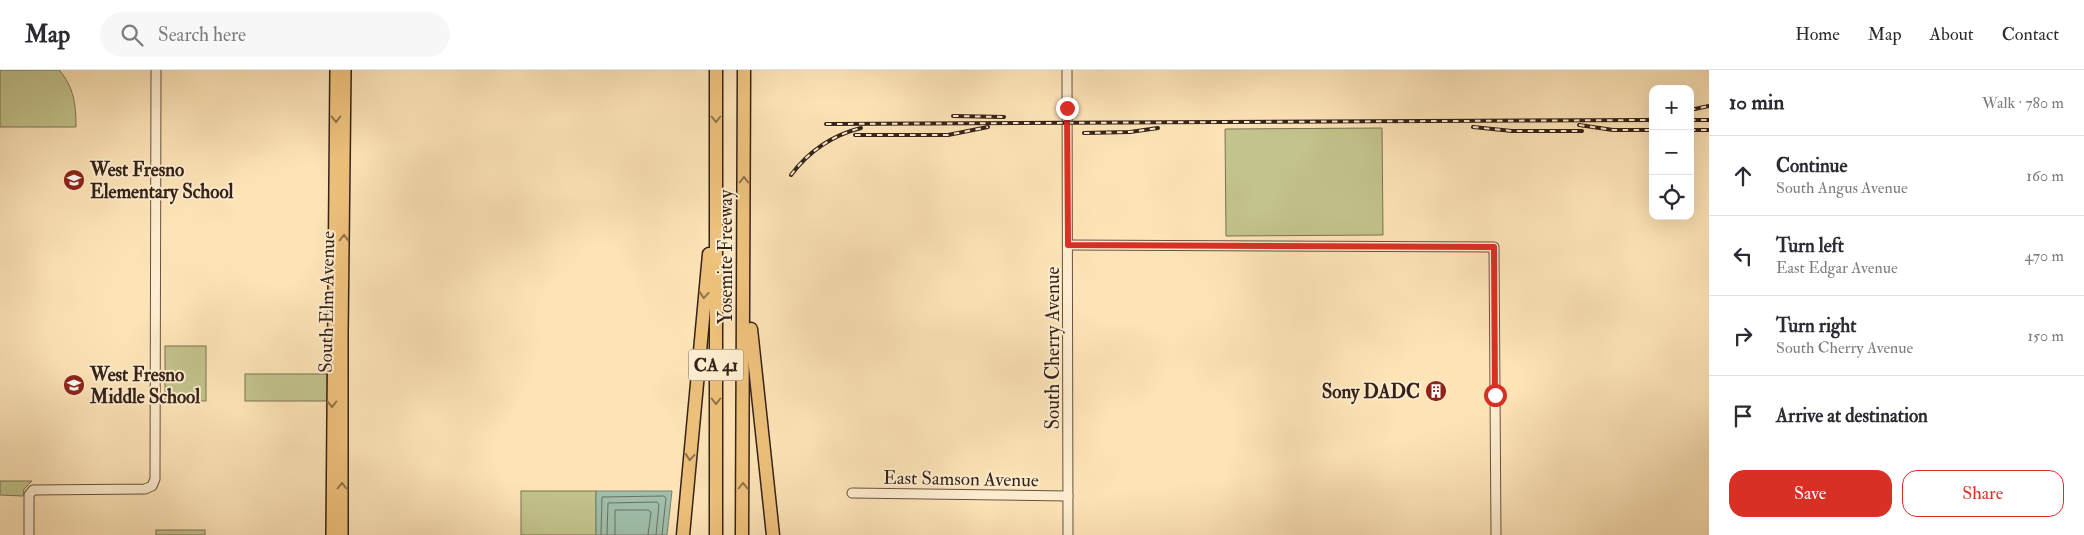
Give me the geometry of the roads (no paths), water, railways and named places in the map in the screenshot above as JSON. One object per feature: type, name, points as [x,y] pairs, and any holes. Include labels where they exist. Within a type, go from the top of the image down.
[{"type":"highway","name":"Yosemite Freeway","points":[[716,70],[716,535]]},
{"type":"highway","name":"Yosemite Freeway","points":[[742,535],[744,70]]},
{"type":"highway","points":[[683,535],[715,194]]},
{"type":"highway","points":[[744,229],[755,380],[773,535]]},
{"type":"main road","name":"South Elm Avenue","points":[[336,70],[342,535]]},
{"type":"main road","name":"South Elm Avenue","points":[[332,535],[346,70]]},
{"type":"street","points":[[29,535],[30,492],[33,490],[145,489],[152,486],[155,479],[156,70]]},
{"type":"street","name":"South Cherry Avenue","points":[[1067,70],[1068,535]]},
{"type":"street","points":[[1068,245],[1494,247],[1496,535]]},
{"type":"street","name":"East Samson Avenue","points":[[852,493],[1068,496]]},
{"type":"water","points":[[596,491],[672,491],[667,535],[596,535]]},
{"type":"railway","points":[[1694,109],[1709,106]]},
{"type":"railway","points":[[953,116],[1004,117]]},
{"type":"railway","points":[[826,124],[1649,120]]},
{"type":"railway","points":[[1694,120],[1709,120]]},
{"type":"railway","points":[[1579,125],[1613,130],[1649,130]]},
{"type":"railway","points":[[855,135],[948,135],[988,127]]},
{"type":"railway","points":[[1473,127],[1512,131],[1582,131]]},
{"type":"railway","points":[[791,175],[798,166],[822,145],[841,135],[861,128]]},
{"type":"railway","points":[[1084,133],[1130,132],[1158,128]]},
{"type":"railway","points":[[1694,130],[1709,130]]},
{"type":"place","name":"West Fresno Elementary School","points":[[74,180]]},
{"type":"place","name":"West Fresno Middle School","points":[[74,385]]},
{"type":"place","name":"Sony DADC","points":[[1436,391]]}]
